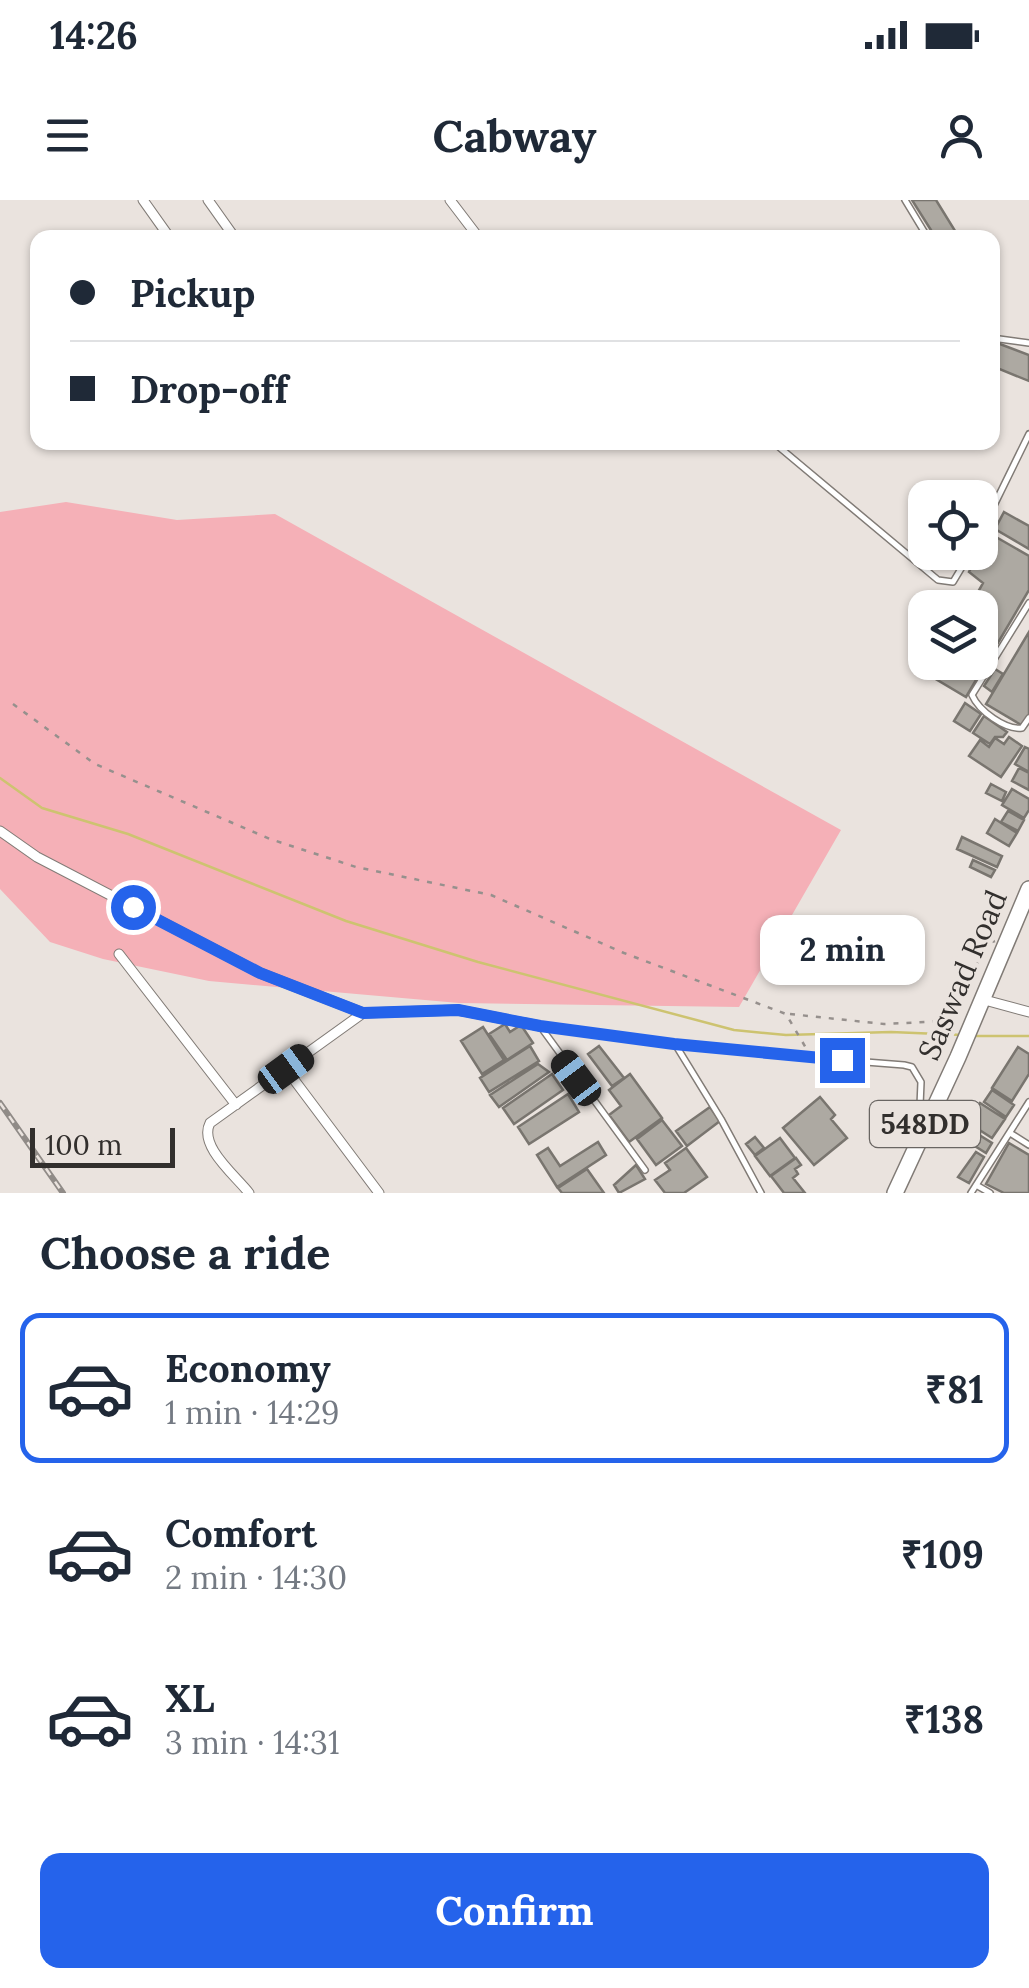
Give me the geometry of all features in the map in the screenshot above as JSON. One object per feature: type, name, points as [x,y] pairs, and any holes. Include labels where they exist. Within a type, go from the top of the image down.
[{"type":"highway","name":"Saswad Road","points":[[895,1193],[1029,889]]},
{"type":"street","points":[[144,200],[165,230]]},
{"type":"street","points":[[208,200],[230,230]]},
{"type":"street","points":[[450,200],[472,230]]},
{"type":"street","points":[[0,831],[38,857],[260,973],[363,1013],[458,1010],[540,1026]]},
{"type":"street","points":[[119,954],[236,1104]]},
{"type":"street","points":[[981,999],[1029,1012]]},
{"type":"street","points":[[249,1193],[208,1143],[206,1131],[210,1124],[363,1013]]},
{"type":"street","points":[[286,1069],[379,1193]]},
{"type":"lane","points":[[905,200],[923,230]]},
{"type":"lane","points":[[1000,339],[1029,343]]},
{"type":"lane","points":[[998,497],[1029,434]]},
{"type":"lane","points":[[783,450],[908,555]]},
{"type":"lane","points":[[926,570],[938,580],[953,582],[960,570]]},
{"type":"lane","points":[[1029,603],[972,695],[978,705],[1010,728],[1022,728],[1029,718]]},
{"type":"lane","points":[[540,1026],[912,1068],[921,1082],[919,1137]]},
{"type":"lane","points":[[540,1026],[646,1170]]},
{"type":"lane","points":[[674,1044],[722,1119],[761,1193]]},
{"type":"lane","points":[[971,1193],[1029,1102]]},
{"type":"lane","points":[[1009,1132],[1029,1144]]},
{"type":"lane","points":[[976,1185],[990,1193]]},
{"type":"path","points":[[13,704],[95,764],[270,839],[356,867],[491,895],[624,953],[786,1014],[884,1024],[945,1021],[988,943],[1010,934]]},
{"type":"path","points":[[786,1014],[804,1044]]},
{"type":"shaded area","points":[[66,502],[177,520],[275,514],[841,830],[739,1007],[459,1003],[209,981],[103,959],[50,942],[0,889],[0,512]]},
{"type":"building","points":[[912,200],[936,200],[955,230],[931,230]]},
{"type":"building","points":[[1000,344],[1029,355],[1029,381],[1000,369]]},
{"type":"building","points":[[1004,512],[1029,526],[1029,549],[998,531]]},
{"type":"building","points":[[998,538],[1029,556],[1029,590],[998,643],[998,590],[979,590],[983,583],[969,572],[998,570]]},
{"type":"building","points":[[1029,632],[1029,715],[1023,726],[986,704]]},
{"type":"building","points":[[998,671],[1003,674],[992,692],[984,686],[988,680],[998,680]]},
{"type":"building","points":[[937,680],[976,680],[966,697]]},
{"type":"building","points":[[965,703],[981,714],[970,731],[954,721]]},
{"type":"building","points":[[984,716],[1007,732],[990,744],[973,733]]},
{"type":"building","points":[[1009,737],[1022,746],[1001,777],[969,756],[980,740],[989,747],[995,738],[1004,744]]},
{"type":"building","points":[[1025,747],[1029,749],[1029,772],[1015,764]]},
{"type":"building","points":[[1019,768],[1029,773],[1029,790],[1012,781]]},
{"type":"building","points":[[991,784],[1006,792],[1002,801],[986,793]]},
{"type":"building","points":[[1012,789],[1029,799],[1024,818],[1002,805]]},
{"type":"building","points":[[1008,811],[1024,820],[1018,831],[1001,822]]},
{"type":"building","points":[[995,819],[1017,833],[1009,846],[987,833]]},
{"type":"building","points":[[962,837],[1002,856],[997,867],[957,849]]},
{"type":"building","points":[[973,860],[995,870],[991,877],[970,867]]},
{"type":"building","points":[[505,1024],[510,1032],[521,1025],[533,1043],[507,1060],[489,1034]]},
{"type":"building","points":[[483,1027],[504,1060],[482,1074],[461,1041]]},
{"type":"building","points":[[530,1046],[539,1061],[489,1092],[480,1078]]},
{"type":"building","points":[[599,1046],[624,1078],[612,1086],[588,1054]]},
{"type":"building","points":[[1018,1047],[1029,1054],[1029,1074],[1012,1101],[992,1088]]},
{"type":"building","points":[[538,1064],[549,1072],[499,1107],[490,1095]]},
{"type":"building","points":[[552,1074],[563,1090],[514,1124],[503,1108]]},
{"type":"building","points":[[630,1074],[662,1118],[629,1142],[609,1115],[621,1106],[609,1090]]},
{"type":"building","points":[[992,1090],[1014,1105],[1006,1117],[984,1102]]},
{"type":"building","points":[[568,1094],[579,1112],[529,1144],[518,1127]]},
{"type":"building","points":[[820,1097],[847,1138],[814,1165],[783,1128]]},
{"type":"building","points":[[980,1103],[1005,1119],[992,1138],[967,1122]]},
{"type":"building","points":[[710,1107],[720,1121],[687,1146],[676,1131]]},
{"type":"building","points":[[662,1120],[682,1146],[656,1165],[637,1139]]},
{"type":"building","points":[[968,1128],[992,1143],[986,1153],[962,1138]]},
{"type":"building","points":[[755,1137],[764,1148],[755,1155],[746,1144]]},
{"type":"building","points":[[780,1138],[795,1158],[770,1176],[755,1156]]},
{"type":"building","points":[[598,1142],[606,1155],[557,1187],[537,1155],[548,1148],[560,1166]]},
{"type":"building","points":[[1009,1143],[1029,1155],[1029,1193],[1004,1193],[986,1184]]},
{"type":"building","points":[[686,1148],[707,1177],[684,1193],[665,1193],[655,1180],[670,1170],[665,1163]]},
{"type":"building","points":[[976,1152],[984,1157],[969,1183],[958,1177]]},
{"type":"building","points":[[796,1158],[801,1165],[795,1169],[798,1174],[793,1178],[805,1193],[784,1193],[771,1176]]},
{"type":"building","points":[[636,1165],[645,1179],[619,1193],[614,1185]]},
{"type":"building","points":[[587,1169],[604,1193],[562,1193],[558,1188]]},
{"type":"waterway","points":[[0,778],[42,808],[128,834],[346,921],[478,962],[734,1030],[786,1035],[963,1035]]},
{"type":"waterway","points":[[976,1036],[1029,1036]]},
{"type":"railway","points":[[0,1103],[63,1193]]},
{"type":"route","points":[[133,907],[260,973],[363,1013],[458,1010],[540,1026],[674,1044],[842,1060]]}]
